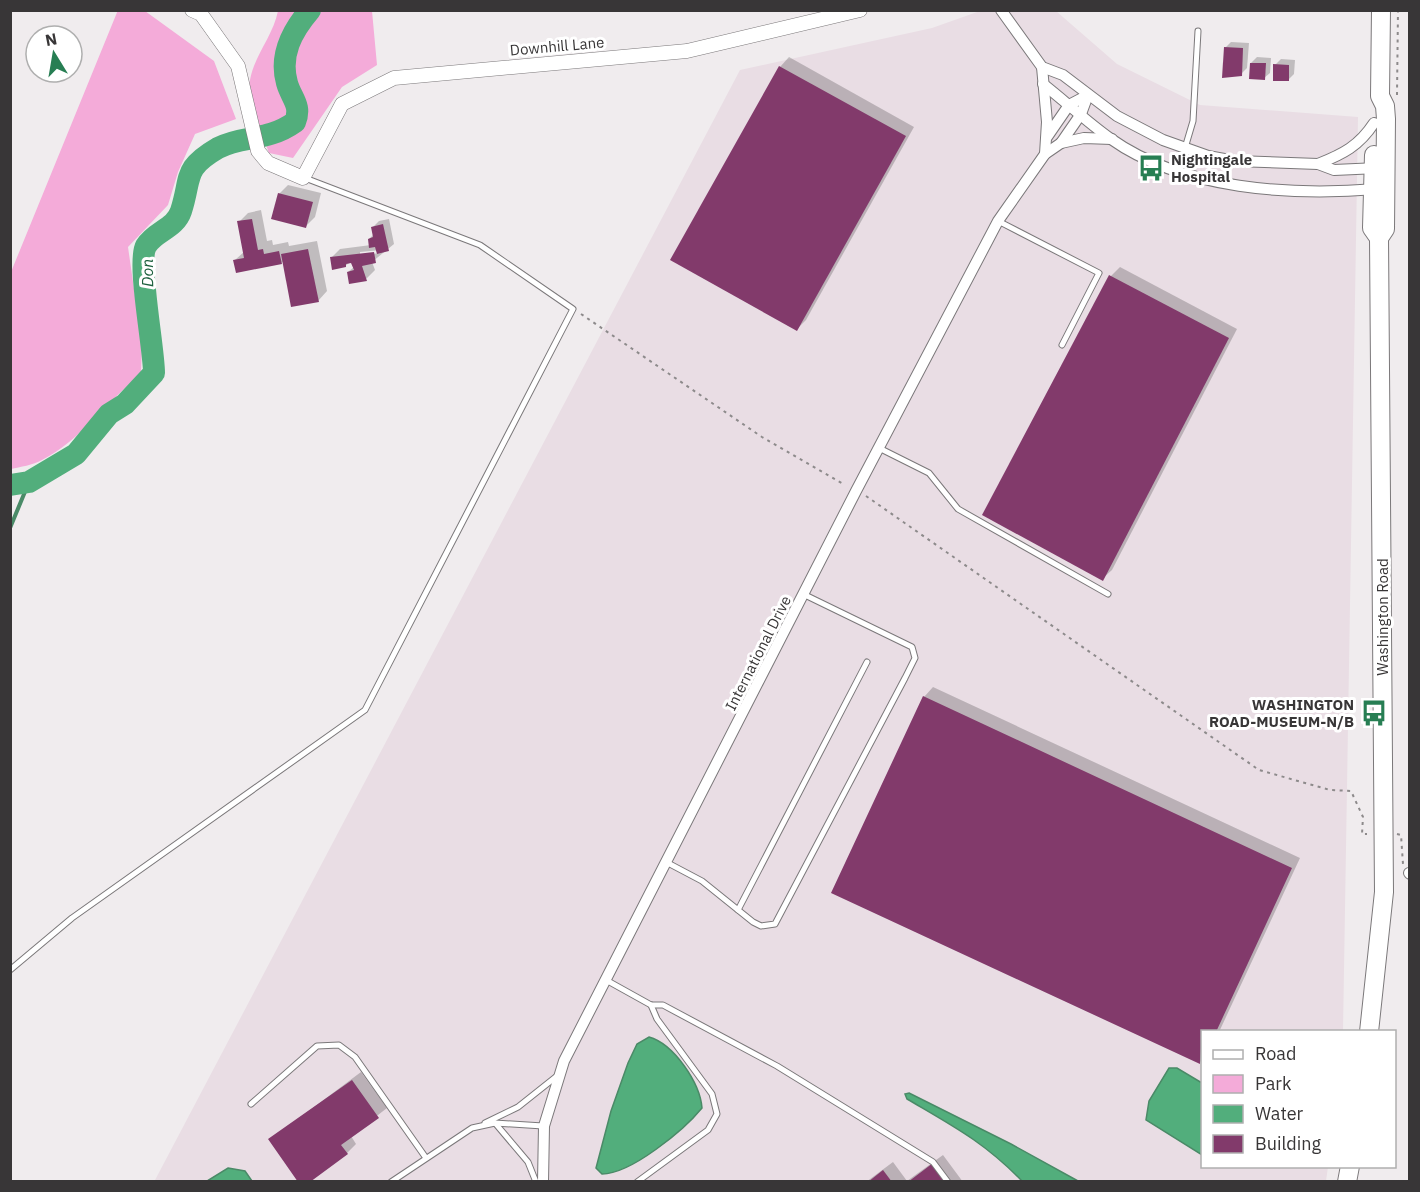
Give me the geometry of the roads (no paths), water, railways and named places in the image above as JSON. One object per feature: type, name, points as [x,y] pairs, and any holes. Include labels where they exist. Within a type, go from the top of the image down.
[{"type":"main road","name":"Washington Road","points":[[1380,168],[1374,123],[1375,106],[1380,96],[1381,10]]},
{"type":"main road","name":"Washington Road","points":[[1369,1030],[1384,892],[1379,238],[1372,228],[1380,189],[1386,119],[1385,106],[1380,96]]},
{"type":"street","points":[[192,10],[201,14],[238,66],[258,152],[268,163],[303,178]]},
{"type":"street","name":"Downhill Lane","points":[[303,178],[342,104],[394,78],[687,51],[860,10]]},
{"type":"street","points":[[1001,10],[1042,67],[1063,75],[1088,95],[1138,128],[1185,148],[1234,161],[1317,164],[1334,170],[1380,168]]},
{"type":"street","name":"International Drive","points":[[1042,67],[1047,137],[1045,153]]},
{"type":"street","name":"International Drive","points":[[1043,84],[1112,139],[1164,165],[1222,182],[1274,190],[1380,189]]},
{"type":"street","name":"International Drive","points":[[1047,137],[1069,105],[1088,95]]},
{"type":"street","name":"International Drive","points":[[1061,143],[1081,114],[1088,95]]},
{"type":"street","points":[[1317,164],[1356,146],[1374,123]]},
{"type":"street","name":"International Drive","points":[[543,1182],[544,1126],[557,1076],[604,979],[998,221],[1045,153],[1061,143],[1084,138],[1112,139]]},
{"type":"lane","points":[[1185,148],[1193,121],[1198,31]]},
{"type":"lane","points":[[10,970],[72,918],[365,710],[573,309],[480,245],[303,178]]},
{"type":"lane","points":[[998,221],[1099,273],[1062,345]]},
{"type":"lane","points":[[879,448],[929,473],[957,509],[1108,594]]},
{"type":"lane","points":[[666,862],[702,881],[761,926],[776,924],[915,658],[912,646],[805,595]]},
{"type":"lane","points":[[738,910],[867,662]]},
{"type":"lane","points":[[604,979],[651,1005],[663,1005],[777,1066],[933,1162],[948,1182]]},
{"type":"lane","points":[[638,1182],[708,1131],[717,1114],[712,1094],[657,1019],[651,1005]]},
{"type":"lane","points":[[251,1104],[317,1046],[339,1045],[355,1057],[426,1158]]},
{"type":"lane","points":[[391,1182],[472,1128],[518,1107],[557,1076]]},
{"type":"lane","points":[[495,1123],[528,1162],[537,1182]]},
{"type":"lane","points":[[484,1124],[544,1126]]},
{"type":"water","points":[[649,1037],[668,1048],[684,1066],[696,1087],[702,1108],[683,1128],[642,1159],[614,1172],[602,1174],[596,1168],[611,1111],[637,1044]]},
{"type":"water","points":[[1169,1068],[1177,1068],[1201,1082],[1201,1154],[1146,1120],[1149,1101]]},
{"type":"water","points":[[909,1093],[1011,1144],[1078,1181],[1022,1181],[981,1145],[907,1099],[905,1094]]},
{"type":"water","points":[[228,1168],[245,1171],[252,1181],[207,1181]]},
{"type":"waterway","name":"Don","points":[[10,485],[29,482],[76,454],[109,414],[125,404],[154,373],[143,269],[146,246],[178,217],[193,168],[207,155],[227,144],[275,133],[295,122],[297,106],[287,83],[286,53],[298,26],[310,10]]},
{"type":"waterway","points":[[10,528],[29,482]]},
{"type":"place","name":"Nightingale Hospital","points":[[1151,168]]},
{"type":"place","name":"WASHINGTON ROAD-MUSEUM-N/B","points":[[1374,713]]}]
